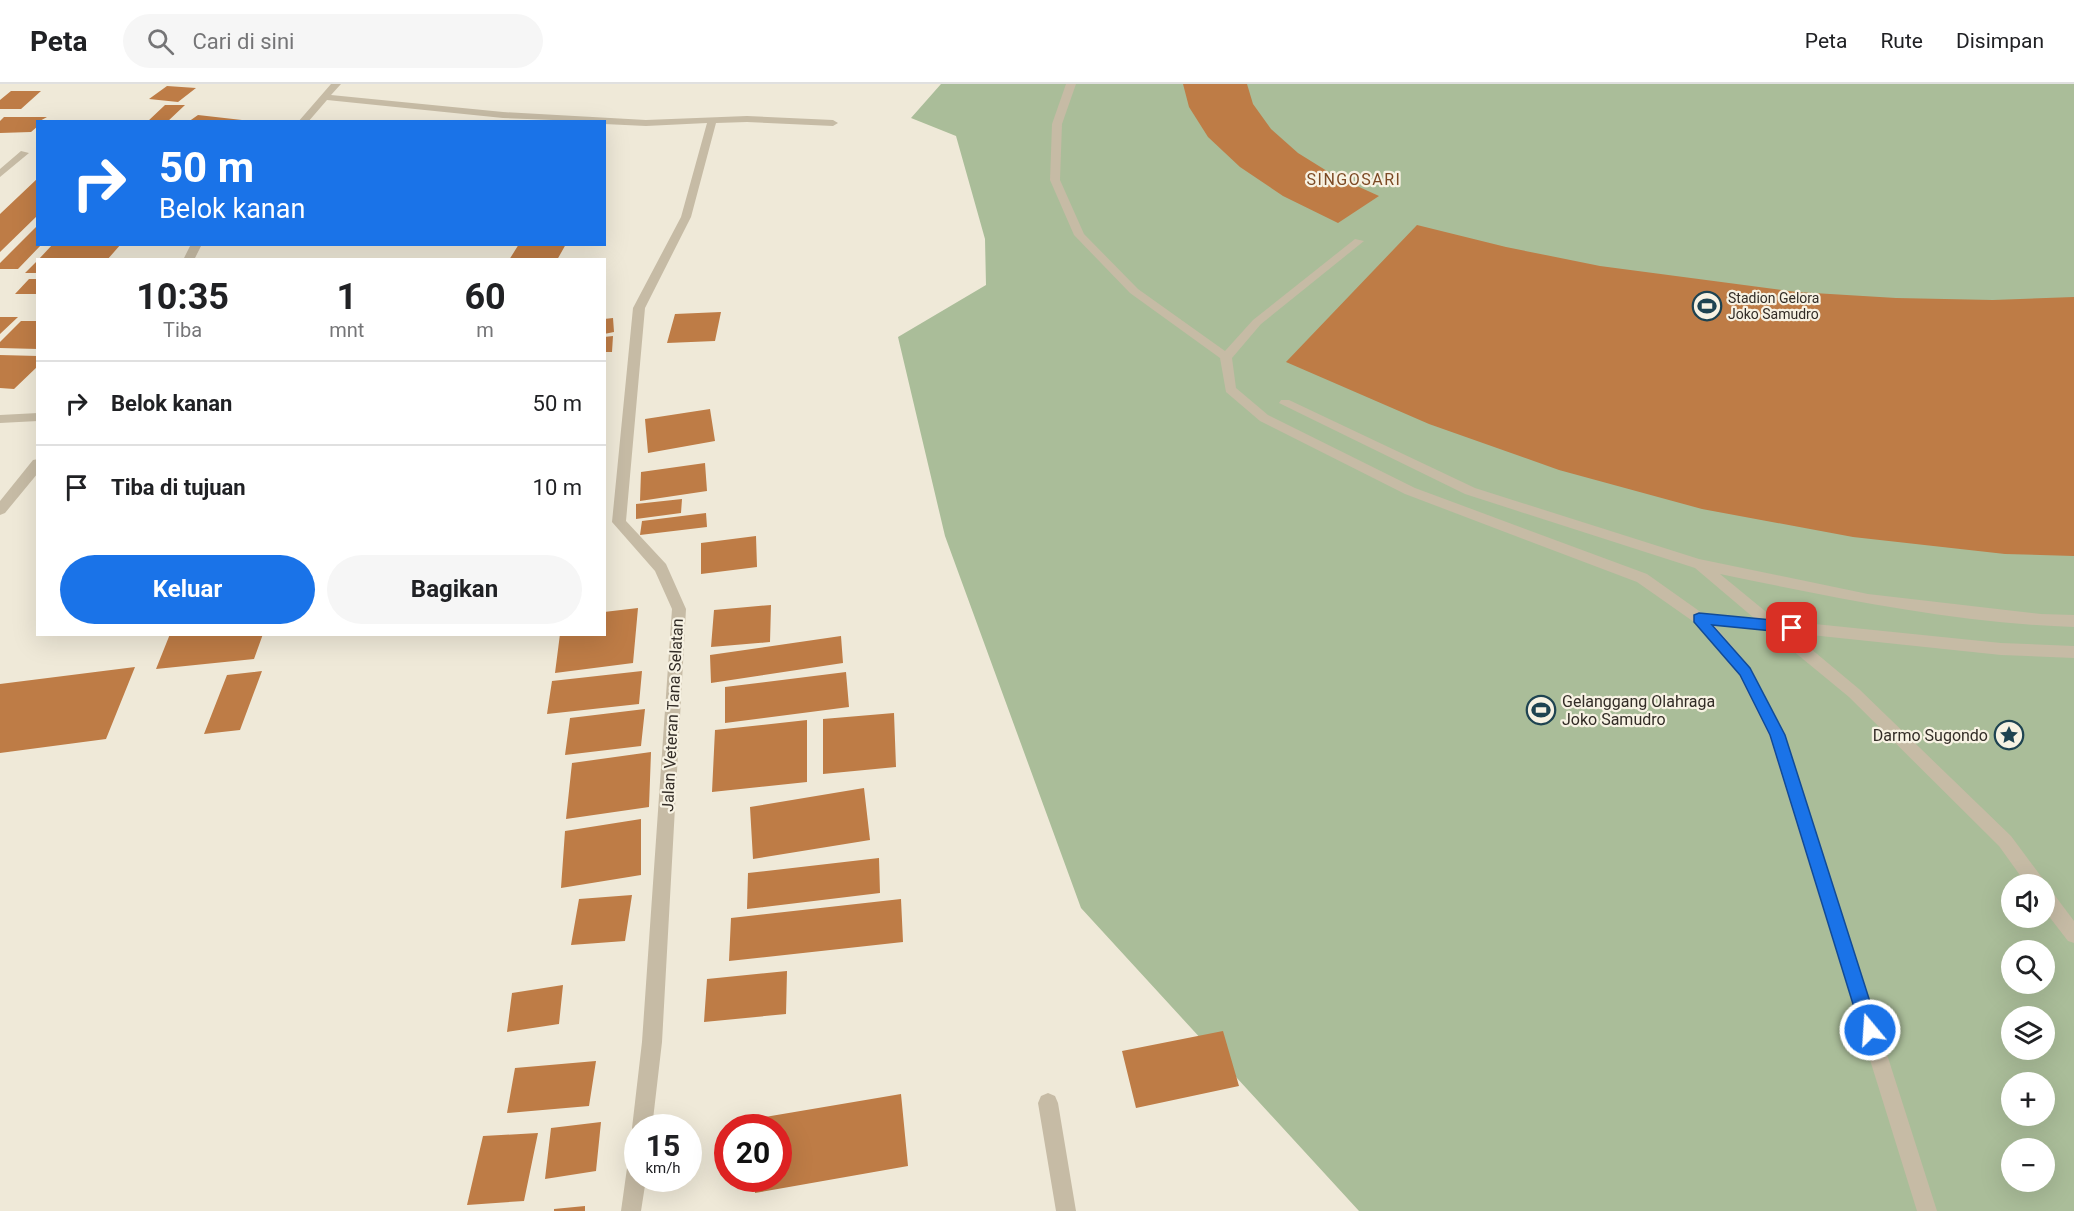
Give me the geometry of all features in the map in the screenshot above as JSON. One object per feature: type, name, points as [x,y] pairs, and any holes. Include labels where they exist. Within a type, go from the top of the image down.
[{"type":"street","points":[[304,120],[336,84]]},
{"type":"street","points":[[1071,84],[1057,124],[1055,180],[1079,236],[1134,291],[1226,357],[1230,389],[1264,418],[1410,491],[1642,578],[1699,618],[1745,671],[1777,735],[1927,1211]]},
{"type":"street","points":[[324,97],[503,115],[602,120]]},
{"type":"street","points":[[606,120],[662,123],[747,119],[833,123]]},
{"type":"street","name":"Jalan Veteran Tana Selatan","points":[[644,1114],[652,1042],[679,609],[661,568],[619,522],[639,308],[686,218],[712,122]]},
{"type":"street","points":[[0,174],[24,153]]},
{"type":"street","points":[[1226,357],[1257,322],[1359,241]]},
{"type":"street","points":[[1285,403],[1470,491],[1698,564],[1868,599],[2041,620],[2074,621]]},
{"type":"street","points":[[0,419],[36,417]]},
{"type":"street","points":[[0,510],[36,465]]},
{"type":"street","points":[[1698,564],[1854,693],[2005,841],[2029,874]]},
{"type":"street","points":[[1699,618],[2001,649],[2074,652]]},
{"type":"street","points":[[2055,910],[2074,935]]},
{"type":"street","points":[[1048,1103],[1066,1211]]},
{"type":"street","points":[[631,1211],[634,1192]]},
{"type":"green space","name":"Gelanggang Olahraga Joko Samudro","points":[[941,84],[2074,84],[2074,1211],[1359,1211],[1081,908],[945,536],[898,337],[986,285],[985,239],[956,136],[911,118]]},
{"type":"building","points":[[1183,84],[1247,84],[1253,104],[1271,129],[1298,153],[1335,176],[1379,196],[1338,223],[1283,196],[1240,167],[1208,137],[1189,107]]},
{"type":"building","points":[[167,86],[196,88],[178,102],[149,99]]},
{"type":"building","points":[[11,91],[41,91],[21,109],[0,109],[0,100]]},
{"type":"building","points":[[165,105],[185,105],[169,120],[149,120]]},
{"type":"building","points":[[198,115],[242,120],[191,120]]},
{"type":"building","points":[[4,117],[47,117],[36,120],[36,128],[31,132],[0,133],[0,121]]},
{"type":"building","points":[[36,180],[36,217],[0,252],[0,214]]},
{"type":"building","points":[[1417,225],[1506,247],[1600,266],[1797,292],[1896,298],[1993,300],[2074,297],[2074,556],[2005,554],[1853,537],[1702,509],[1559,470],[1429,424],[1286,362]]},
{"type":"building","points":[[36,227],[36,246],[40,246],[18,269],[0,269],[0,263]]},
{"type":"building","points":[[51,246],[119,246],[109,258],[40,258]]},
{"type":"building","points":[[518,246],[565,246],[558,258],[510,258]]},
{"type":"building","points":[[36,262],[36,273],[25,273]]},
{"type":"building","points":[[29,279],[36,279],[36,294],[15,294]]},
{"type":"building","points":[[721,312],[715,341],[667,343],[675,314]]},
{"type":"building","points":[[0,317],[18,317],[0,334]]},
{"type":"building","points":[[613,318],[614,332],[606,334],[606,319]]},
{"type":"building","points":[[21,321],[36,321],[36,349],[0,348],[0,342]]},
{"type":"building","points":[[613,336],[612,352],[606,352],[606,337]]},
{"type":"building","points":[[0,355],[36,356],[36,368],[14,389],[0,388]]},
{"type":"building","points":[[710,409],[715,441],[648,453],[645,419]]},
{"type":"building","points":[[705,463],[707,491],[640,501],[641,472]]},
{"type":"building","points":[[682,499],[681,513],[636,519],[636,504]]},
{"type":"building","points":[[706,513],[707,527],[640,535],[642,521]]},
{"type":"building","points":[[756,536],[757,567],[701,574],[701,543]]},
{"type":"building","points":[[771,605],[770,642],[711,647],[714,610]]},
{"type":"building","points":[[638,608],[633,663],[555,673],[560,636],[606,636],[606,612]]},
{"type":"building","points":[[169,636],[262,636],[254,659],[156,669]]},
{"type":"building","points":[[841,636],[843,663],[711,683],[710,655]]},
{"type":"building","points":[[135,667],[106,739],[0,753],[0,684]]},
{"type":"building","points":[[262,671],[240,730],[204,734],[227,675]]},
{"type":"building","points":[[642,671],[639,704],[547,714],[552,681]]},
{"type":"building","points":[[846,672],[849,707],[725,723],[725,687]]},
{"type":"building","points":[[645,709],[641,746],[565,755],[570,718]]},
{"type":"building","points":[[894,713],[896,767],[823,774],[823,719]]},
{"type":"building","points":[[807,720],[807,782],[712,792],[715,730]]},
{"type":"building","points":[[651,752],[649,807],[566,819],[572,763]]},
{"type":"building","points":[[864,788],[870,840],[753,859],[750,807]]},
{"type":"building","points":[[641,819],[641,875],[561,888],[565,831]]},
{"type":"building","points":[[879,858],[880,893],[747,909],[748,873]]},
{"type":"building","points":[[632,895],[625,941],[571,945],[579,899]]},
{"type":"building","points":[[901,899],[903,942],[729,961],[731,918]]},
{"type":"building","points":[[787,971],[786,1014],[704,1022],[707,979]]},
{"type":"building","points":[[563,985],[559,1024],[507,1032],[512,993]]},
{"type":"building","points":[[1223,1031],[1239,1086],[1136,1108],[1122,1051]]},
{"type":"building","points":[[596,1061],[589,1106],[507,1113],[515,1068]]},
{"type":"building","points":[[901,1094],[908,1166],[792,1186],[792,1114],[783,1114]]},
{"type":"building","points":[[601,1122],[596,1171],[545,1179],[551,1128]]},
{"type":"building","points":[[538,1133],[524,1201],[467,1205],[483,1136]]},
{"type":"building","points":[[585,1206],[585,1211],[554,1211],[554,1209]]},
{"type":"place","name":"Stadion Gelora Joko Samudro","points":[[1707,306]]},
{"type":"place","name":"Gelanggang Olahraga Joko Samudro","points":[[1541,710]]},
{"type":"place","name":"Darmo Sugondo","points":[[2009,735]]},
{"type":"district","name":"SINGOSARI","points":[[1354,179]]},
{"type":"route","points":[[1792,628],[1699,618],[1745,671],[1777,735],[1870,1030]]}]
